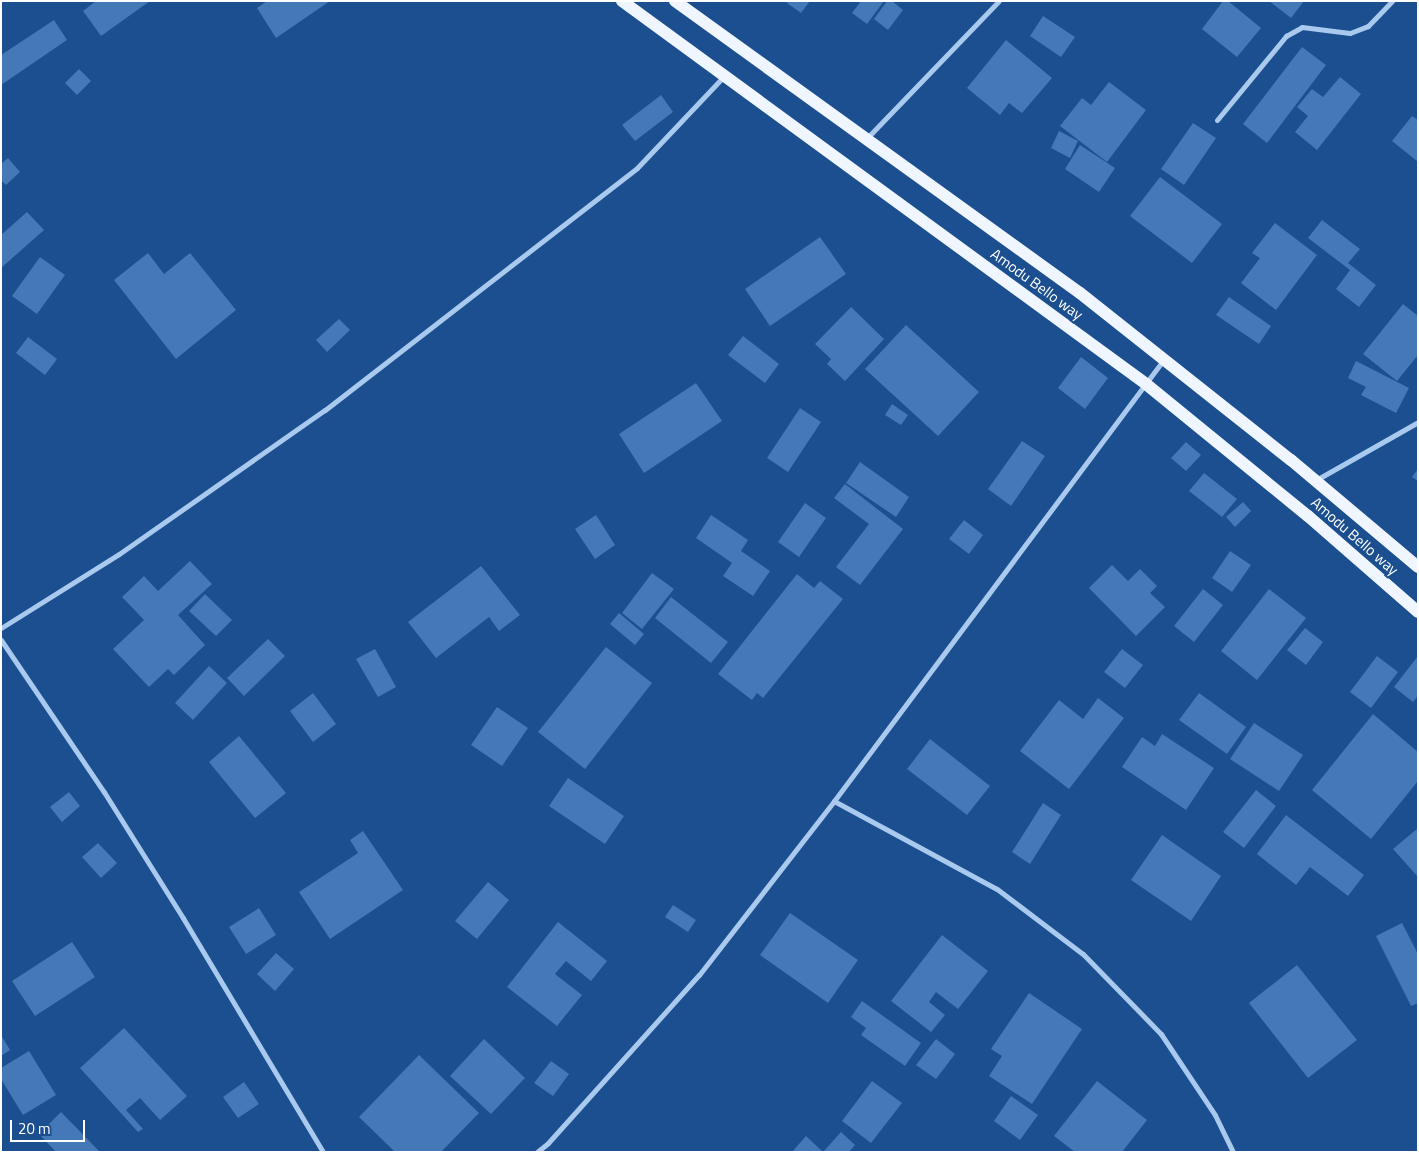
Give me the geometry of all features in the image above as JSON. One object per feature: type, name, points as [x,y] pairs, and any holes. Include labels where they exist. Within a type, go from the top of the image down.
[{"type":"main road","name":"Amodu Bello way","points":[[622,1],[723,77],[1146,384],[1308,516],[1418,612]]},
{"type":"main road","name":"Amodu Bello way","points":[[675,1],[865,140],[1080,293],[1316,480],[1418,567]]},
{"type":"street","points":[[865,140],[999,1]]},
{"type":"street","points":[[1217,120],[1286,36],[1302,27],[1350,33],[1368,26],[1392,1]]},
{"type":"street","points":[[1,628],[119,554],[325,410],[637,168],[723,77]]},
{"type":"street","points":[[537,1152],[548,1143],[699,975],[834,801],[1164,359]]},
{"type":"street","points":[[1316,480],[1418,422]]},
{"type":"street","points":[[1,640],[104,792],[178,910],[323,1152]]},
{"type":"street","points":[[834,801],[997,888],[1083,954],[1161,1034],[1216,1115],[1232,1152]]},
{"type":"building","points":[[96,1],[150,1],[101,36],[83,11]]},
{"type":"building","points":[[267,1],[330,1],[276,38],[257,8]]},
{"type":"building","points":[[788,1],[810,1],[801,13],[787,3]]},
{"type":"building","points":[[861,1],[884,1],[867,24],[852,13]]},
{"type":"building","points":[[887,1],[892,1],[903,10],[888,30],[874,19]]},
{"type":"building","points":[[1223,1],[1228,1],[1261,28],[1237,57],[1202,29]]},
{"type":"building","points":[[1269,1],[1304,1],[1291,18]]},
{"type":"building","points":[[1043,16],[1075,37],[1061,57],[1030,36]]},
{"type":"building","points":[[54,20],[67,40],[1,85],[1,55]]},
{"type":"building","points":[[1006,40],[1052,78],[1022,113],[1009,103],[1000,115],[967,88]]},
{"type":"building","points":[[1302,47],[1326,65],[1267,143],[1243,124]]},
{"type":"building","points":[[79,69],[91,81],[77,95],[65,83]]},
{"type":"building","points":[[1340,77],[1361,94],[1317,150],[1295,132],[1308,116],[1297,107],[1312,89],[1323,97]]},
{"type":"building","points":[[1109,82],[1146,110],[1107,162],[1060,126],[1082,98],[1091,105]]},
{"type":"building","points":[[661,95],[673,112],[635,141],[622,125]]},
{"type":"building","points":[[1412,116],[1418,120],[1418,162],[1392,141]]},
{"type":"building","points":[[1193,123],[1216,138],[1184,185],[1161,169]]},
{"type":"building","points":[[1059,131],[1078,141],[1070,158],[1051,148]]},
{"type":"building","points":[[1080,145],[1115,168],[1099,192],[1065,169]]},
{"type":"building","points":[[8,158],[20,172],[6,185],[1,180],[1,164]]},
{"type":"building","points":[[1160,177],[1222,224],[1192,263],[1130,216]]},
{"type":"building","points":[[27,212],[44,230],[1,268],[1,235]]},
{"type":"building","points":[[1322,220],[1360,249],[1348,263],[1376,285],[1359,307],[1336,289],[1350,270],[1308,238]]},
{"type":"building","points":[[1275,223],[1317,255],[1276,310],[1241,283],[1260,258],[1252,253]]},
{"type":"building","points":[[820,237],[846,274],[770,326],[745,289]]},
{"type":"building","points":[[148,253],[164,274],[190,253],[236,310],[176,359],[114,280]]},
{"type":"building","points":[[40,257],[65,275],[37,314],[12,296]]},
{"type":"building","points":[[1229,297],[1271,326],[1259,344],[1216,315]]},
{"type":"building","points":[[1403,304],[1418,316],[1418,355],[1397,381],[1363,354]]},
{"type":"building","points":[[851,307],[884,339],[845,381],[827,364],[831,359],[815,344]]},
{"type":"building","points":[[339,319],[350,330],[327,352],[316,340]]},
{"type":"building","points":[[906,325],[979,392],[938,436],[865,369]]},
{"type":"building","points":[[743,336],[779,364],[765,383],[728,355]]},
{"type":"building","points":[[28,337],[57,359],[45,375],[16,353]]},
{"type":"building","points":[[1081,357],[1108,378],[1085,409],[1058,388]]},
{"type":"building","points":[[1356,361],[1409,388],[1396,413],[1361,395],[1366,387],[1348,378]]},
{"type":"building","points":[[696,383],[722,421],[644,473],[619,434]]},
{"type":"building","points":[[892,404],[908,415],[901,425],[885,415]]},
{"type":"building","points":[[800,408],[821,422],[788,472],[767,458]]},
{"type":"building","points":[[1022,441],[1045,456],[1011,506],[988,489]]},
{"type":"building","points":[[1186,442],[1201,455],[1186,471],[1171,458]]},
{"type":"building","points":[[860,462],[909,497],[896,517],[846,483]]},
{"type":"building","points":[[1418,469],[1418,481],[1412,477]]},
{"type":"building","points":[[1204,473],[1237,499],[1222,517],[1189,491]]},
{"type":"building","points":[[845,484],[903,529],[860,585],[836,567],[869,524],[834,498]]},
{"type":"building","points":[[1243,502],[1251,511],[1235,527],[1226,517]]},
{"type":"building","points":[[805,503],[826,518],[799,557],[778,542]]},
{"type":"building","points":[[596,515],[615,545],[595,559],[575,529]]},
{"type":"building","points":[[711,515],[748,540],[741,551],[770,571],[753,596],[723,576],[732,563],[696,538]]},
{"type":"building","points":[[964,520],[983,535],[969,554],[949,539]]},
{"type":"building","points":[[1230,551],[1251,565],[1232,592],[1212,578]]},
{"type":"building","points":[[190,561],[212,584],[178,615],[205,645],[174,675],[168,669],[149,687],[113,649],[144,620],[122,597],[144,576],[158,591]]},
{"type":"building","points":[[1112,565],[1128,581],[1140,569],[1157,586],[1150,593],[1165,607],[1136,636],[1089,588]]},
{"type":"building","points":[[481,566],[520,615],[499,631],[489,617],[436,658],[408,622]]},
{"type":"building","points":[[652,573],[674,589],[642,629],[622,613]]},
{"type":"building","points":[[797,574],[814,588],[820,581],[843,599],[763,698],[757,693],[752,700],[718,674]]},
{"type":"building","points":[[1203,589],[1223,605],[1194,642],[1174,626]]},
{"type":"building","points":[[1269,589],[1306,618],[1257,680],[1221,651]]},
{"type":"building","points":[[205,594],[232,620],[216,636],[189,611]]},
{"type":"building","points":[[671,597],[728,642],[711,663],[655,618]]},
{"type":"building","points":[[619,613],[644,634],[635,645],[610,624]]},
{"type":"building","points":[[1305,628],[1323,642],[1306,665],[1287,650]]},
{"type":"building","points":[[268,639],[285,656],[244,696],[227,678]]},
{"type":"building","points":[[606,647],[652,683],[585,769],[538,732]]},
{"type":"building","points":[[375,649],[396,687],[378,697],[356,659]]},
{"type":"building","points":[[1122,649],[1143,665],[1125,688],[1104,672]]},
{"type":"building","points":[[1377,656],[1398,672],[1371,708],[1350,692]]},
{"type":"building","points":[[1418,656],[1418,696],[1413,702],[1394,687]]},
{"type":"building","points":[[209,666],[227,683],[193,720],[175,703]]},
{"type":"building","points":[[313,693],[336,724],[313,742],[290,711]]},
{"type":"building","points":[[1199,693],[1246,727],[1227,754],[1179,720]]},
{"type":"building","points":[[1098,698],[1124,718],[1069,789],[1020,751],[1059,700],[1083,719]]},
{"type":"building","points":[[497,707],[528,728],[502,766],[471,745]]},
{"type":"building","points":[[1373,714],[1418,752],[1418,781],[1371,839],[1312,790]]},
{"type":"building","points":[[1254,723],[1303,755],[1279,791],[1230,759]]},
{"type":"building","points":[[1162,734],[1214,768],[1186,810],[1122,767],[1142,737],[1155,746]]},
{"type":"building","points":[[239,736],[286,793],[255,818],[209,762]]},
{"type":"building","points":[[930,739],[990,786],[967,815],[907,769]]},
{"type":"building","points":[[568,778],[624,816],[605,844],[549,806]]},
{"type":"building","points":[[1256,790],[1276,806],[1244,848],[1223,832]]},
{"type":"building","points":[[69,792],[80,806],[62,822],[50,807]]},
{"type":"building","points":[[1043,803],[1061,815],[1030,864],[1012,852]]},
{"type":"building","points":[[1286,815],[1364,875],[1348,896],[1310,867],[1296,885],[1257,854]]},
{"type":"building","points":[[1418,828],[1418,877],[1393,849]]},
{"type":"building","points":[[363,831],[403,890],[330,939],[299,892],[358,853],[350,840]]},
{"type":"building","points":[[1162,835],[1221,876],[1191,921],[1131,880]]},
{"type":"building","points":[[98,843],[117,863],[101,878],[82,857]]},
{"type":"building","points":[[488,882],[509,900],[477,939],[455,921]]},
{"type":"building","points":[[673,905],[696,920],[688,932],[665,917]]},
{"type":"building","points":[[259,908],[276,935],[246,954],[229,927]]},
{"type":"building","points":[[790,913],[858,960],[828,1003],[760,955]]},
{"type":"building","points":[[558,922],[607,961],[591,981],[566,961],[555,974],[582,995],[557,1026],[507,987]]},
{"type":"building","points":[[1402,923],[1418,954],[1418,1003],[1411,1006],[1376,936]]},
{"type":"building","points":[[942,935],[988,971],[958,1009],[936,992],[929,1002],[945,1015],[931,1032],[891,1001]]},
{"type":"building","points":[[72,942],[95,977],[35,1016],[12,981]]},
{"type":"building","points":[[276,953],[294,969],[275,991],[257,974]]},
{"type":"building","points":[[1297,965],[1357,1040],[1308,1078],[1249,1003]]},
{"type":"building","points":[[1029,993],[1082,1029],[1032,1104],[989,1076],[1002,1056],[991,1049]]},
{"type":"building","points":[[862,1001],[921,1043],[905,1066],[861,1035],[866,1028],[851,1017]]},
{"type":"building","points":[[124,1028],[187,1096],[160,1120],[140,1098],[126,1110],[143,1129],[138,1132],[80,1068]]},
{"type":"building","points":[[1,1035],[10,1050],[1,1056]]},
{"type":"building","points":[[484,1039],[525,1078],[491,1114],[450,1076]]},
{"type":"building","points":[[936,1039],[955,1054],[936,1079],[916,1065]]},
{"type":"building","points":[[29,1051],[56,1095],[23,1115],[1,1079],[1,1068]]},
{"type":"building","points":[[419,1055],[479,1113],[441,1152],[395,1152],[359,1117]]},
{"type":"building","points":[[551,1061],[569,1074],[553,1096],[534,1083]]},
{"type":"building","points":[[872,1081],[902,1103],[871,1143],[842,1121]]},
{"type":"building","points":[[1097,1081],[1147,1120],[1122,1152],[1075,1152],[1054,1136]]},
{"type":"building","points":[[244,1082],[259,1104],[238,1118],[223,1097]]},
{"type":"building","points":[[1011,1096],[1038,1115],[1020,1140],[994,1121]]},
{"type":"building","points":[[61,1112],[100,1152],[56,1152],[39,1134]]},
{"type":"building","points":[[841,1132],[855,1145],[849,1152],[823,1152]]},
{"type":"building","points":[[806,1136],[823,1152],[792,1152]]}]
